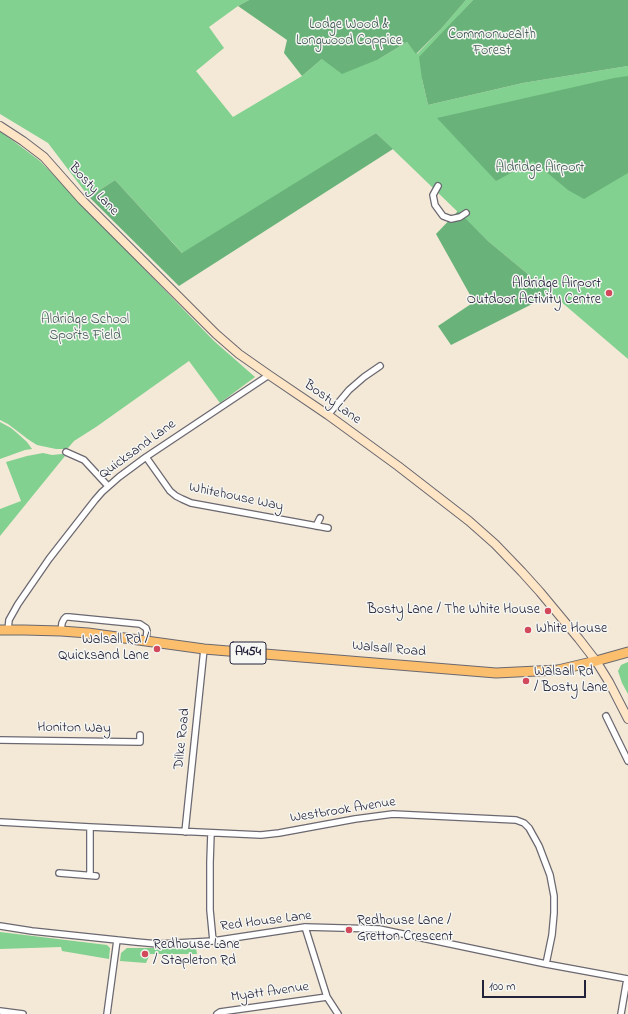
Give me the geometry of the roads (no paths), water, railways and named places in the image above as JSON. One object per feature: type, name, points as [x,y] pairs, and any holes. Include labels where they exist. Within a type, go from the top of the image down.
[{"type":"main road","name":"Bosty Lane","points":[[0,126],[44,157],[82,200],[216,334],[239,354],[328,415],[470,521],[522,572],[579,639],[596,661],[609,682],[628,719]]},
{"type":"main road","name":"Walsall Road","points":[[4,630],[61,631],[204,648],[496,673],[558,670],[628,652]]},
{"type":"street","points":[[438,186],[433,195],[435,205],[443,216],[451,219],[460,217],[466,212]]},
{"type":"street","points":[[328,415],[349,390],[380,366]]},
{"type":"street","name":"Quicksand Lane","points":[[4,630],[14,611],[49,559],[95,500],[108,486],[146,457],[269,375]]},
{"type":"street","points":[[66,452],[84,460],[108,486]]},
{"type":"street","name":"Whitehouse Way","points":[[146,457],[170,491],[176,496],[192,503],[328,528]]},
{"type":"street","points":[[316,526],[320,518]]},
{"type":"street","points":[[61,631],[62,623],[66,617],[140,624],[146,628],[146,641]]},
{"type":"street","name":"Dilke Road","points":[[185,832],[204,648]]},
{"type":"street","points":[[606,716],[616,729],[628,761]]},
{"type":"street","name":"Honiton Way","points":[[0,740],[140,742],[140,735]]},
{"type":"street","name":"Westbrook Avenue","points":[[0,822],[261,835],[279,834],[355,819],[393,814],[516,820],[524,823],[529,828],[539,846],[550,875],[554,896],[554,913],[552,935],[546,964]]},
{"type":"street","points":[[90,827],[90,875]]},
{"type":"street","points":[[211,833],[210,910],[213,941]]},
{"type":"street","points":[[59,873],[96,876]]},
{"type":"street","name":"Red House Lane","points":[[0,926],[158,944],[213,941],[305,927],[379,929],[546,964],[627,979]]},
{"type":"street","points":[[305,927],[328,997],[338,1014]]},
{"type":"street","points":[[107,1014],[117,940]]},
{"type":"street","points":[[621,1014],[627,979]]},
{"type":"street","name":"Myatt Avenue","points":[[217,1014],[220,1012],[328,997]]},
{"type":"street","points":[[0,1011],[23,1014]]},
{"type":"place","name":"Aldridge Airport Outdoor Activity Centre","points":[[609,293]]},
{"type":"place","name":"Bosty Lane / The White House","points":[[548,611]]},
{"type":"place","name":"White House","points":[[528,630]]},
{"type":"place","name":"Walsall Rd / Quicksand Lane","points":[[157,649]]},
{"type":"place","name":"Walsall Rd / Bosty Lane","points":[[526,681]]},
{"type":"place","name":"Redhouse Lane / Gretton Crescent","points":[[349,930]]},
{"type":"place","name":"Redhouse Lane / Stapleton Rd","points":[[145,954]]},
{"type":"park label","name":"Lodge Wood & Longwood Coppice","points":[[349,34]]},
{"type":"park label","name":"Commonwealth Forest","points":[[492,44]]},
{"type":"park label","name":"Aldridge Airport","points":[[540,169]]},
{"type":"park label","name":"Aldridge School Sports Field","points":[[85,330]]}]
